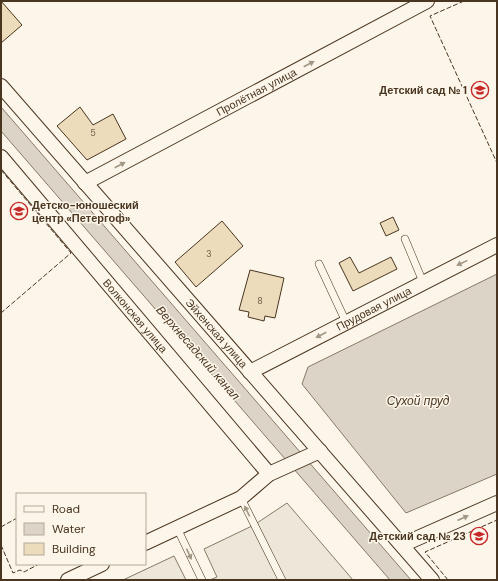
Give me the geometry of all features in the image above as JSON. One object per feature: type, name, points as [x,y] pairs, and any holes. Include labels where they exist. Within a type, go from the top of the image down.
[{"type":"street","name":"Пролётная улица","points":[[85,183],[427,1]]},
{"type":"street","name":"Эйхенская улица","points":[[1,86],[250,372],[315,454],[402,545],[432,580]]},
{"type":"street","name":"Волконская улица","points":[[1,157],[269,474]]},
{"type":"street","name":"Прудовая улица","points":[[250,372],[497,245]]},
{"type":"street","points":[[146,543],[241,498],[269,474],[315,454]]},
{"type":"street","points":[[402,545],[497,503]]},
{"type":"street","points":[[68,580],[100,565]]},
{"type":"lane","points":[[405,239],[424,282]]},
{"type":"lane","points":[[319,264],[346,322]]},
{"type":"lane","points":[[241,498],[282,580]]},
{"type":"lane","points":[[177,528],[202,580]]},
{"type":"shaded area","points":[[287,503],[353,580],[210,580],[217,577],[204,549],[254,525]]},
{"type":"shaded area","points":[[174,556],[186,580],[123,580]]},
{"type":"water","name":"Верхнесадский канал","points":[[1,107],[411,580],[390,580],[1,131]]},
{"type":"water","name":"Сухой пруд","points":[[497,274],[497,474],[406,513],[302,384],[308,367]]},
{"type":"building","points":[[1,1],[22,25],[1,43]]},
{"type":"building","points":[[80,107],[93,125],[113,114],[126,139],[87,160],[57,126]]},
{"type":"building","points":[[393,217],[399,230],[386,236],[380,223]]},
{"type":"building","points":[[222,221],[243,246],[196,287],[175,262]]},
{"type":"building","points":[[350,257],[359,273],[391,257],[397,269],[353,291],[339,263]]},
{"type":"building","points":[[250,270],[284,278],[275,318],[265,316],[264,321],[248,317],[249,312],[239,310]]},
{"type":"fence","points":[[464,1],[430,16],[497,163]]},
{"type":"fence","points":[[1,170],[71,253],[1,313]]},
{"type":"fence","points":[[1,527],[16,519]]},
{"type":"fence","points":[[448,580],[425,552],[497,520]]},
{"type":"fence","points":[[1,545],[13,573],[20,570],[24,572],[37,565]]},
{"type":"place","name":"Детский сад № 1","points":[[480,90]]},
{"type":"place","name":"Детско-юношеский центр «Петергоф»","points":[[19,211]]},
{"type":"place","name":"Детский сад № 23","points":[[479,536]]}]
